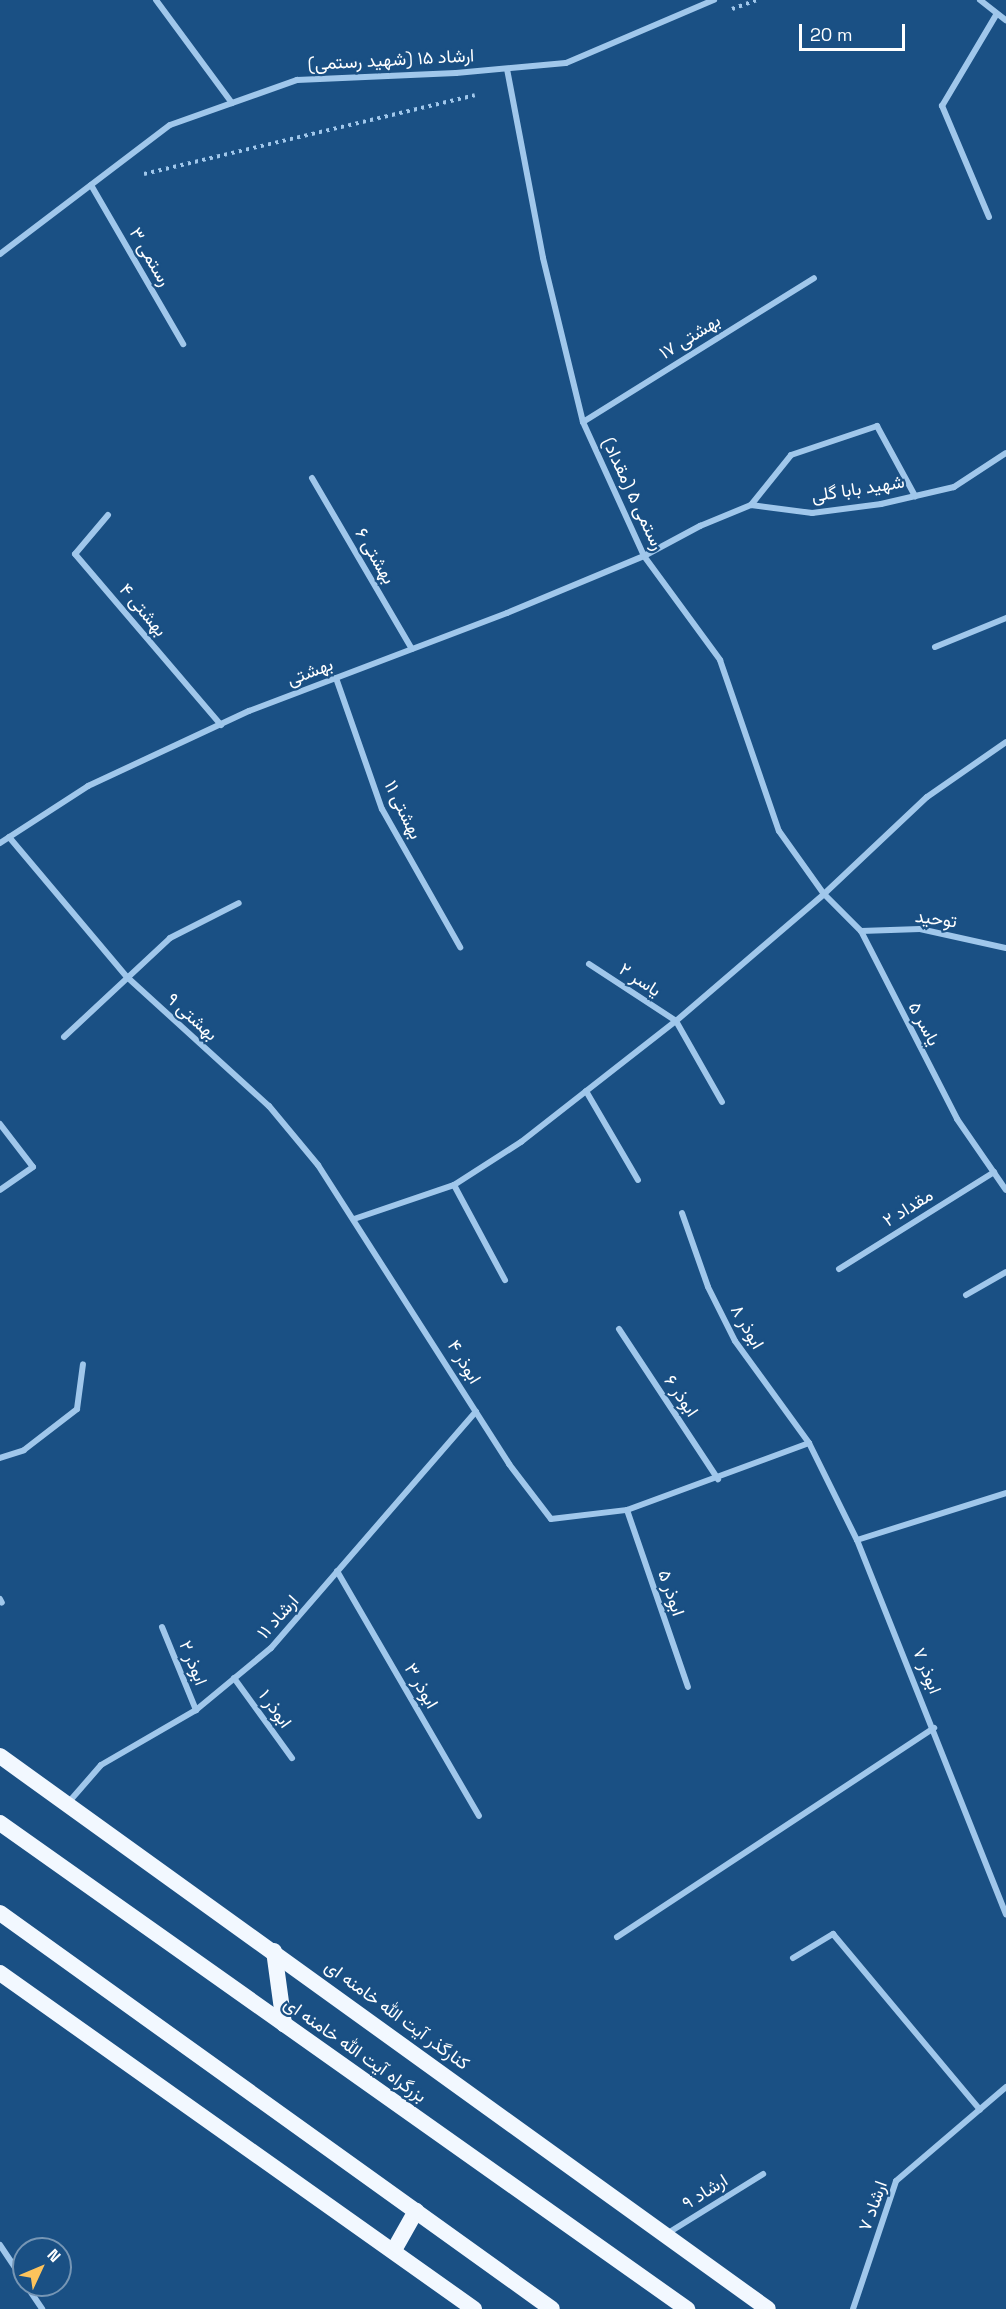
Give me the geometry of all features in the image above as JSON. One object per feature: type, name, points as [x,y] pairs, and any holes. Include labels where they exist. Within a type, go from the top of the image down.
[{"type":"highway","name":"کنارگذر آیت الله خامنه ای","points":[[0,1756],[274,1951],[662,2236],[768,2309]]},
{"type":"highway","name":"بزرگراه آیت الله خامنه ای","points":[[0,1823],[687,2309]]},
{"type":"highway","points":[[0,1913],[552,2309]]},
{"type":"highway","points":[[274,1951],[284,2024]]},
{"type":"highway","points":[[0,1974],[474,2309]]},
{"type":"highway","points":[[393,2250],[416,2211]]},
{"type":"street","points":[[156,0],[232,103]]},
{"type":"street","name":"ارشاد ۱۵ (شهید رستمی)","points":[[0,254],[170,125],[297,80],[507,69],[566,63],[714,0]]},
{"type":"street","points":[[980,0],[996,15],[1006,20]]},
{"type":"street","points":[[989,217],[942,106],[996,15]]},
{"type":"street","name":"رستمی ۵ (مقداد)","points":[[507,69],[543,258],[583,422],[645,556],[720,660],[779,831],[824,894]]},
{"type":"street","name":"رستمی ۳","points":[[91,185],[183,344]]},
{"type":"street","name":"بهشتی ۱۷","points":[[583,422],[814,278]]},
{"type":"street","points":[[751,505],[791,455],[877,426],[915,496]]},
{"type":"street","name":"شهید بابا گلی","points":[[645,556],[700,526],[751,505],[812,513],[915,496],[954,487],[1006,453]]},
{"type":"street","name":"بهشتی ۶","points":[[312,478],[412,649]]},
{"type":"street","name":"بهشتی ۴","points":[[108,515],[75,554],[220,725]]},
{"type":"street","name":"بهشتی","points":[[0,843],[88,786],[220,725],[645,556]]},
{"type":"street","points":[[935,647],[1006,618]]},
{"type":"street","name":"بهشتی ۱۱","points":[[336,678],[382,809],[460,947]]},
{"type":"street","points":[[354,1219],[454,1185],[521,1142],[676,1021],[824,894],[927,796],[1006,742]]},
{"type":"street","name":"بهشتی ۹","points":[[9,837],[127,977],[269,1106],[318,1165],[354,1219]]},
{"type":"street","name":"یاسر ۵","points":[[824,894],[861,931],[957,1119],[1006,1190]]},
{"type":"street","points":[[64,1038],[170,938],[239,903]]},
{"type":"street","name":"توحید","points":[[861,931],[921,929],[1006,948]]},
{"type":"street","name":"یاسر ۲","points":[[589,964],[676,1021]]},
{"type":"street","points":[[676,1021],[722,1102]]},
{"type":"street","points":[[586,1091],[638,1180]]},
{"type":"street","points":[[0,1124],[33,1167],[0,1190]]},
{"type":"street","name":"مقداد ۲","points":[[838,1269],[994,1172]]},
{"type":"street","points":[[454,1185],[505,1280]]},
{"type":"street","name":"ابوذر ۸","points":[[682,1213],[708,1287],[735,1341],[809,1443]]},
{"type":"street","name":"ابوذر ۴","points":[[354,1219],[509,1464],[551,1519],[627,1509]]},
{"type":"street","points":[[966,1295],[1006,1272]]},
{"type":"street","name":"ابوذر ۶","points":[[619,1329],[718,1479]]},
{"type":"street","points":[[0,1458],[24,1450],[77,1409],[83,1364]]},
{"type":"street","name":"ارشاد ۱۱","points":[[67,1803],[101,1766],[196,1710],[271,1648],[476,1411]]},
{"type":"street","points":[[627,1509],[718,1479],[809,1443]]},
{"type":"street","name":"ابوذر ۷","points":[[809,1443],[857,1540],[934,1728],[1006,1914]]},
{"type":"street","points":[[857,1540],[1006,1493]]},
{"type":"street","name":"ابوذر ۵","points":[[627,1509],[688,1687]]},
{"type":"street","name":"ابوذر ۳","points":[[337,1572],[479,1816]]},
{"type":"street","name":"ابوذر ۲","points":[[162,1627],[196,1710]]},
{"type":"street","name":"ابوذر ۱","points":[[234,1678],[292,1758]]},
{"type":"street","points":[[616,1937],[934,1728]]},
{"type":"street","points":[[793,1958],[833,1934],[980,2110]]},
{"type":"street","name":"ارشاد ۷","points":[[853,2309],[896,2181],[1006,2087]]},
{"type":"street","name":"ارشاد ۹","points":[[662,2236],[763,2174]]},
{"type":"street","points":[[0,2245],[12,2263]]},
{"type":"path","points":[[724,11],[757,0]]},
{"type":"path","points":[[142,175],[483,93]]}]
